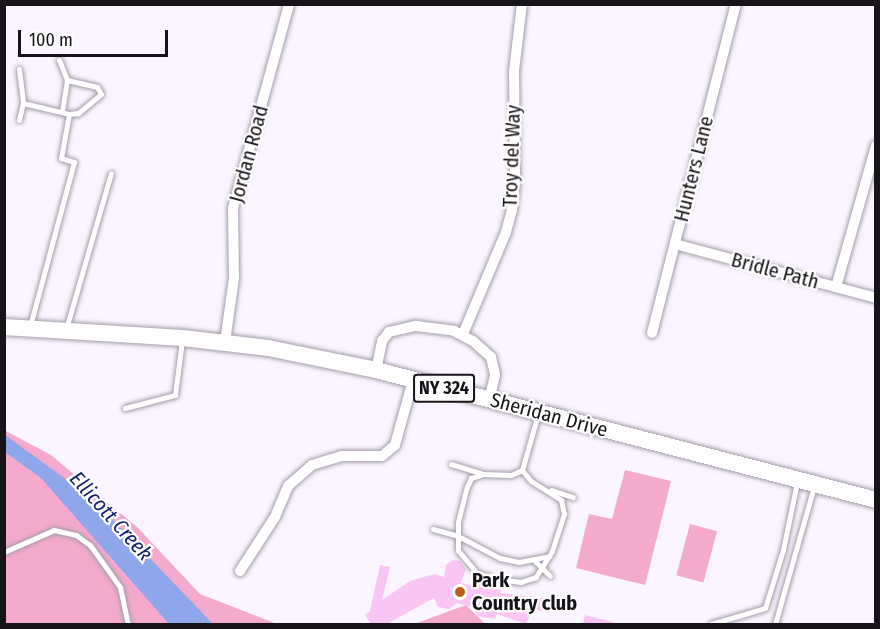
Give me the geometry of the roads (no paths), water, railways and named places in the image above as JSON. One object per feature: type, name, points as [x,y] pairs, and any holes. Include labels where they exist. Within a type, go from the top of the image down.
[{"type":"main road","name":"Sheridan Drive","points":[[4,327],[225,342],[376,370],[876,500]]},
{"type":"street","name":"Jordan Road","points":[[225,342],[234,278],[233,208],[289,4]]},
{"type":"street","name":"Troy del Way","points":[[463,334],[506,232],[512,210],[515,179],[514,71],[522,4]]},
{"type":"street","name":"Hunters Lane","points":[[652,333],[736,4]]},
{"type":"street","points":[[836,287],[876,146]]},
{"type":"street","name":"Bridle Path","points":[[675,244],[876,298]]},
{"type":"street","points":[[376,370],[382,341],[389,332],[400,327],[440,328],[463,334],[483,349],[495,365],[489,400]]},
{"type":"street","points":[[240,571],[275,517],[288,486],[312,465],[342,456],[382,456],[395,445],[413,380]]},
{"type":"lane","points":[[59,60],[67,80],[62,112]]},
{"type":"lane","points":[[19,69],[23,103],[19,120]]},
{"type":"lane","points":[[23,103],[69,114],[78,113],[100,94],[97,87],[67,80]]},
{"type":"lane","points":[[30,328],[74,162],[61,158],[69,114]]},
{"type":"lane","points":[[65,330],[111,173]]},
{"type":"lane","points":[[125,408],[175,395],[183,338]]},
{"type":"lane","points":[[451,465],[483,474],[511,475],[522,470],[539,412]]},
{"type":"lane","points":[[522,470],[531,481],[549,490],[573,497]]},
{"type":"lane","points":[[483,474],[471,478],[467,487],[456,535],[458,550],[467,564],[477,573],[489,577]]},
{"type":"lane","points":[[765,608],[806,482]]},
{"type":"lane","points":[[775,624],[806,482]]},
{"type":"lane","points":[[497,579],[521,582],[536,577],[549,556],[564,514],[561,500],[549,490]]},
{"type":"lane","points":[[433,529],[456,535],[500,558],[535,561],[549,556]]},
{"type":"lane","points":[[4,552],[54,530],[76,535],[90,545],[120,587],[128,624]]},
{"type":"lane","points":[[535,561],[550,576],[549,556]]},
{"type":"lane","points":[[711,624],[765,608],[779,614]]},
{"type":"water","points":[[5,435],[93,499],[213,624],[169,624],[41,478],[5,452]]},
{"type":"place","name":"Park Country club","points":[[460,592]]},
{"type":"water label","name":"Ellicott Creek","points":[[111,516]]}]
